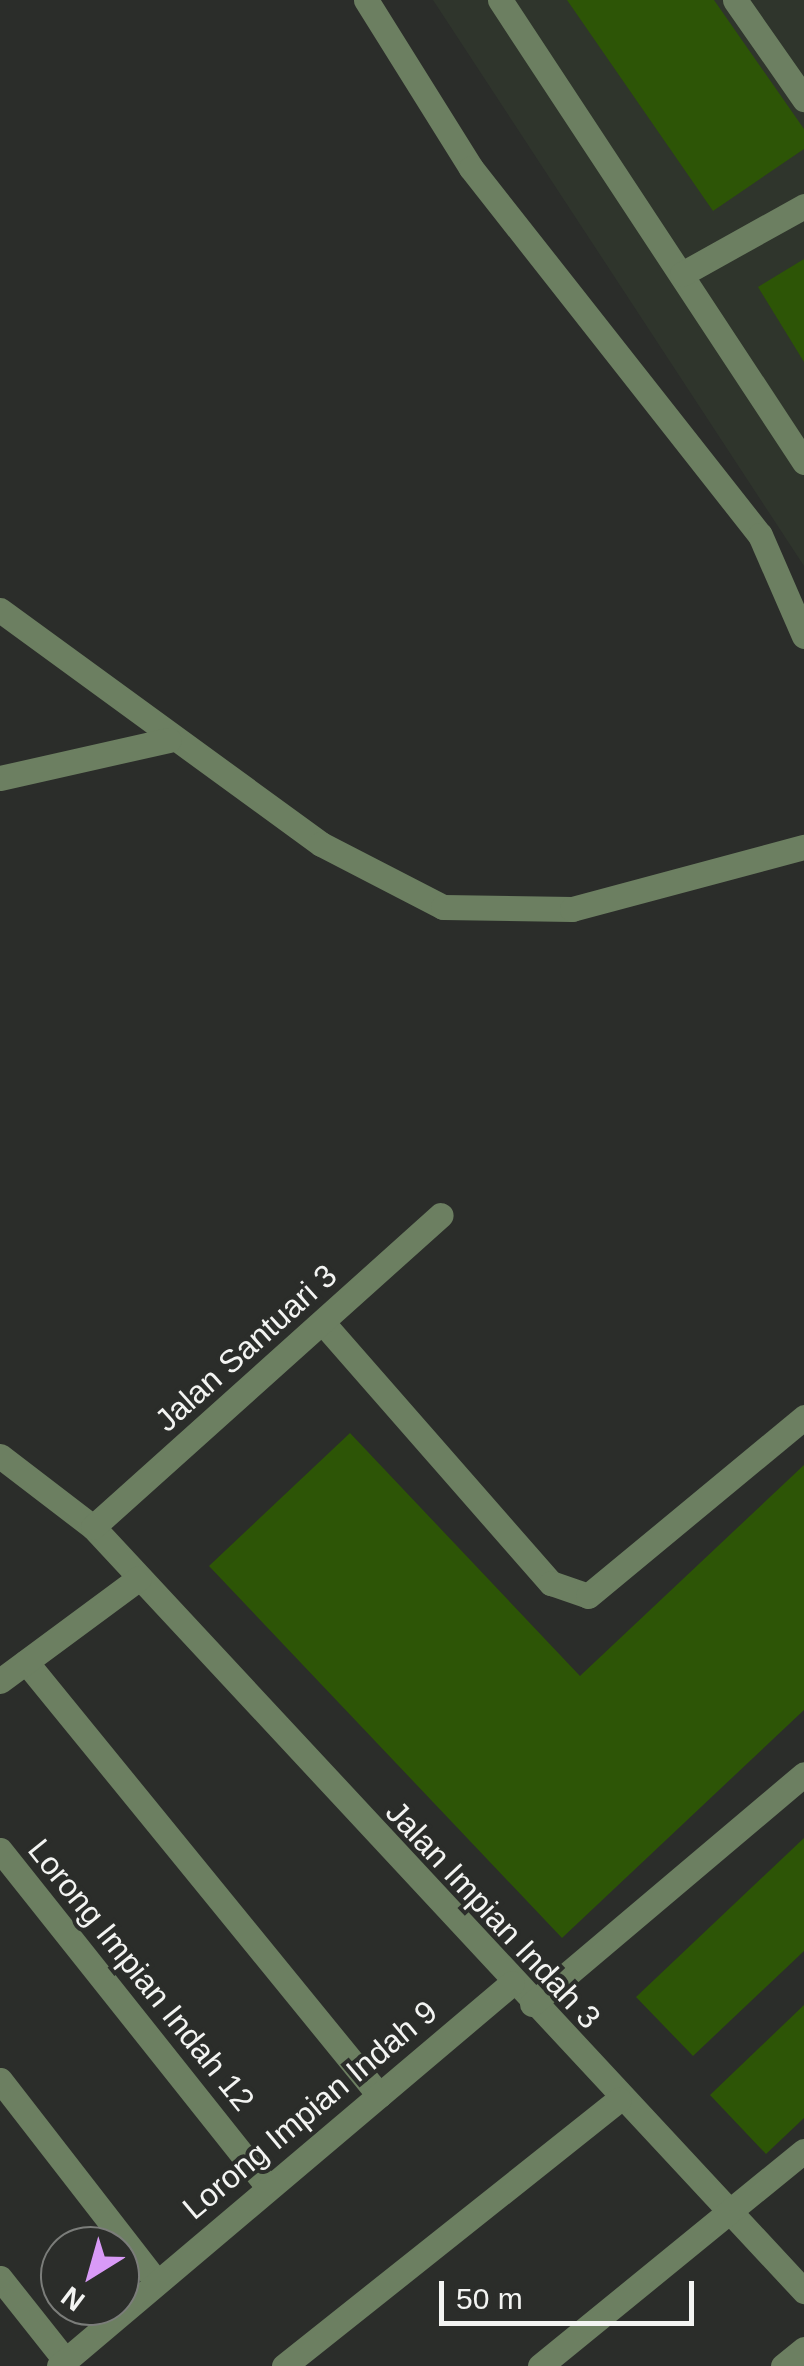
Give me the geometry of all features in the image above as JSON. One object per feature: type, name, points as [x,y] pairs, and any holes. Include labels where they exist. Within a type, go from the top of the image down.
[{"type":"street","points":[[366,0],[471,168],[760,535],[804,636]]},
{"type":"street","points":[[500,0],[804,462]]},
{"type":"street","points":[[734,0],[804,98]]},
{"type":"street","points":[[682,274],[804,206]]},
{"type":"street","points":[[0,610],[169,740],[321,844],[443,907],[572,909],[804,847]]},
{"type":"street","points":[[0,778],[169,740]]},
{"type":"street","name":"Jalan Santuari 3","points":[[93,1528],[441,1215]]},
{"type":"street","points":[[324,1323],[551,1583],[588,1596],[804,1417]]},
{"type":"street","name":"Jalan Impian Indah 3","points":[[0,1456],[93,1528],[727,2217],[804,2291]]},
{"type":"street","points":[[0,1681],[138,1578]]},
{"type":"street","points":[[26,1662],[379,2095]]},
{"type":"street","points":[[532,2004],[804,1774]]},
{"type":"street","name":"Lorong Impian Indah 12","points":[[0,1850],[268,2187]]},
{"type":"street","name":"Lorong Impian Indah 9","points":[[62,2363],[512,1983]]},
{"type":"street","points":[[0,2080],[156,2280]]},
{"type":"street","points":[[284,2366],[619,2100]]},
{"type":"street","points":[[540,2366],[727,2217],[804,2150]]},
{"type":"street","points":[[0,2278],[62,2363]]},
{"type":"street","points":[[783,2366],[804,2349]]},
{"type":"shaded area","points":[[433,0],[804,0],[804,566]]},
{"type":"building","points":[[567,0],[714,0],[804,129],[804,149],[713,211]]},
{"type":"building","points":[[804,259],[804,362],[758,287]]},
{"type":"building","points":[[350,1433],[580,1676],[804,1465],[804,1710],[562,1938],[209,1566]]},
{"type":"building","points":[[804,1838],[804,1951],[693,2056],[636,1997]]},
{"type":"building","points":[[804,2005],[804,2118],[766,2154],[710,2095]]}]
